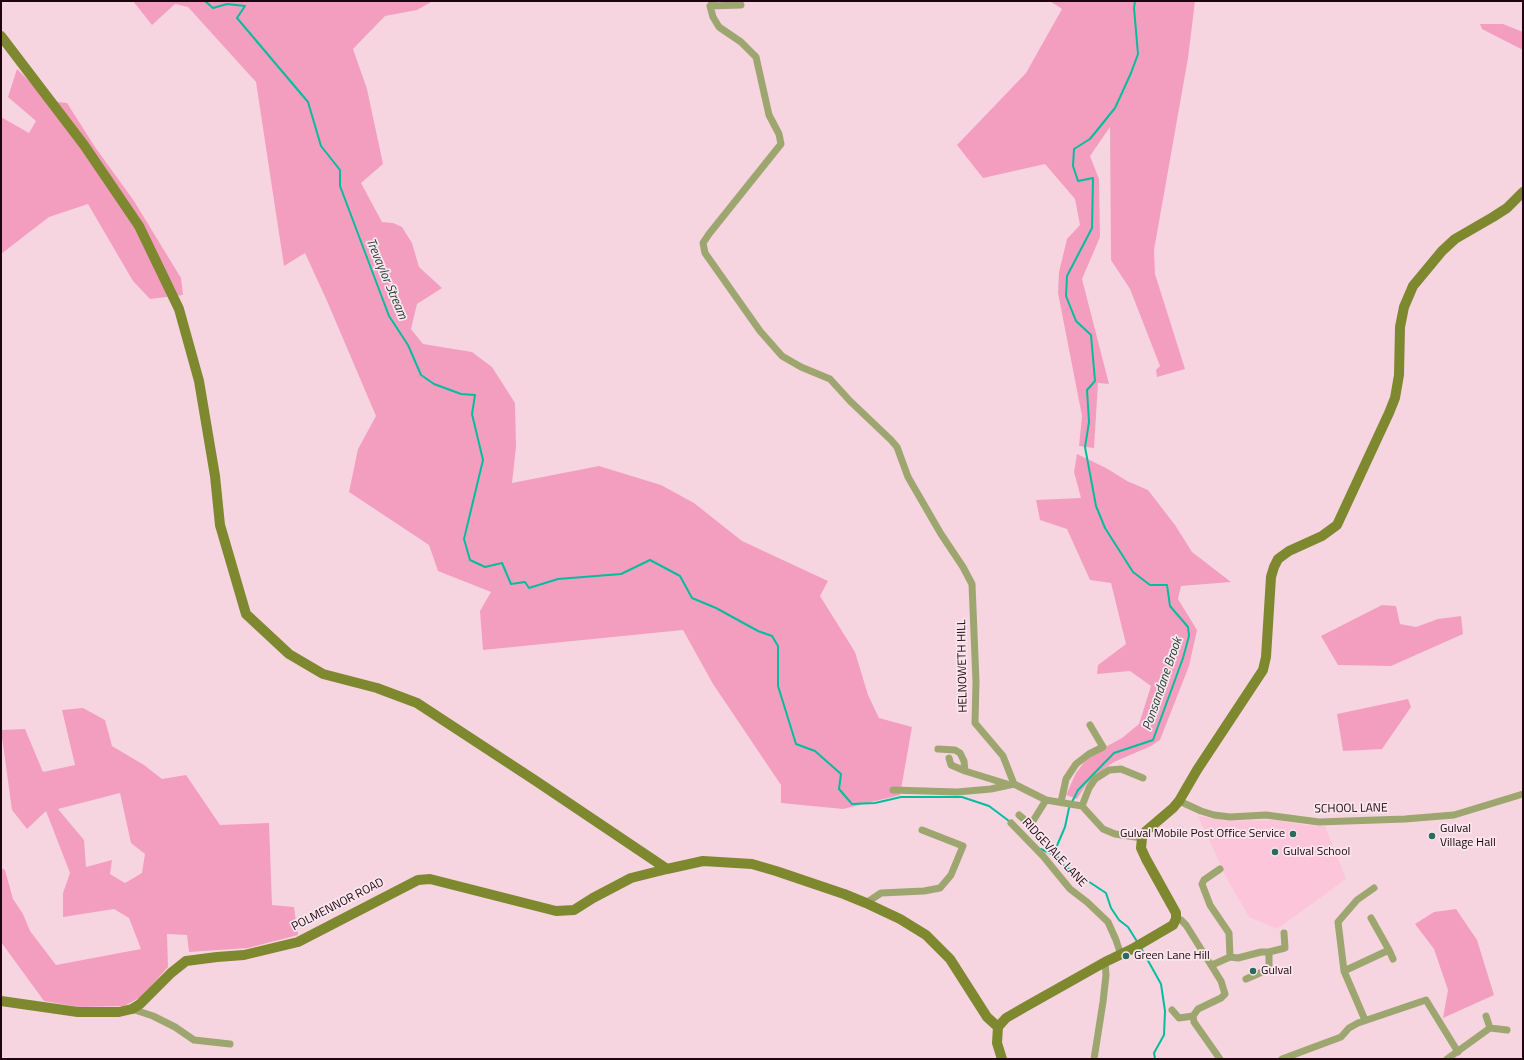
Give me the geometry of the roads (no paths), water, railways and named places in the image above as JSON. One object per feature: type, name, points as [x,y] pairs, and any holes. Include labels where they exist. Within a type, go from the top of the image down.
[{"type":"street","points":[[712,3],[741,5]]},
{"type":"street","name":"HELNOWETH HILL","points":[[712,3],[713,17],[719,27],[741,42],[756,57],[768,115],[779,134],[781,144],[709,234],[703,243],[705,253],[760,331],[782,356],[801,367],[830,379],[850,401],[891,440],[896,447],[908,477],[972,584],[976,682],[975,723],[1003,756],[1011,784]]},
{"type":"street","points":[[1,36],[84,145],[139,226],[179,309],[199,380],[215,476],[220,525],[246,614],[289,654],[323,674],[377,688],[417,704],[536,781],[667,869]]},
{"type":"street","points":[[1002,1059],[996,1043],[998,1027],[1006,1018],[1105,962],[1147,941],[1173,925],[1176,919],[1176,913],[1146,859],[1142,848],[1142,838],[1146,831],[1179,801],[1197,770],[1263,670],[1266,657],[1271,577],[1278,559],[1289,551],[1322,536],[1337,525],[1395,398],[1399,374],[1400,327],[1404,307],[1413,286],[1442,251],[1455,239],[1503,211],[1523,192]]},
{"type":"street","points":[[1064,803],[1066,779],[1076,764],[1089,754],[1102,747],[1090,725]]},
{"type":"street","points":[[938,748],[955,750],[960,753],[964,761],[965,771]]},
{"type":"street","points":[[949,758],[951,765],[965,771],[1011,784],[1046,800],[1080,806],[1103,829],[1115,834],[1142,838]]},
{"type":"street","points":[[1080,806],[1095,779],[1109,770],[1121,769],[1143,778]]},
{"type":"street","points":[[893,790],[957,792],[991,789],[1011,784]]},
{"type":"street","name":"SCHOOL LANE","points":[[1179,801],[1214,815],[1230,817],[1266,815],[1318,822],[1405,819],[1454,815],[1523,794]]},
{"type":"street","points":[[1019,815],[1027,822],[1033,821],[1046,800]]},
{"type":"street","name":"RIDGEVALE LANE","points":[[1010,823],[1043,856],[1070,889],[1087,902],[1108,922],[1121,955]]},
{"type":"street","points":[[866,903],[881,893],[924,891],[940,888],[951,875],[963,846],[922,830]]},
{"type":"street","name":"POLMENNOR ROAD","points":[[132,1009],[140,1004],[171,973],[186,961],[244,955],[298,942],[407,884],[418,880],[430,879],[556,911],[574,910],[592,898],[630,878],[702,861],[752,864],[803,880],[866,903],[900,919],[926,935],[942,950],[950,959],[986,1017],[998,1027]]},
{"type":"street","points":[[1220,869],[1204,880],[1202,884],[1210,904],[1230,933],[1230,957]]},
{"type":"street","points":[[1365,1020],[1344,971],[1338,922],[1357,900],[1374,888]]},
{"type":"street","points":[[1371,918],[1393,959]]},
{"type":"street","points":[[1176,919],[1181,920],[1186,925],[1222,981],[1225,994],[1221,998],[1198,1009],[1193,1016],[1194,1022],[1220,1059]]},
{"type":"street","points":[[1212,965],[1230,957],[1238,958],[1285,948],[1284,933]]},
{"type":"street","points":[[1344,971],[1389,950]]},
{"type":"street","points":[[1246,979],[1269,969],[1269,952]]},
{"type":"street","points":[[1094,1059],[1103,1002],[1106,975],[1105,962]]},
{"type":"street","points":[[2,1000],[78,1012],[119,1012],[132,1009],[152,1016],[175,1027],[194,1040],[230,1044]]},
{"type":"street","points":[[1282,1059],[1341,1037],[1349,1028],[1365,1020],[1426,1000],[1458,1052]]},
{"type":"street","points":[[1172,1010],[1179,1018],[1193,1016]]},
{"type":"street","points":[[1486,1016],[1490,1028]]},
{"type":"street","points":[[1447,1059],[1490,1028],[1507,1030]]},
{"type":"waterway","name":"Trevaylor Stream","points":[[205,1],[213,8],[227,4],[245,6],[237,18],[308,102],[321,146],[340,170],[340,186],[389,316],[408,345],[421,375],[434,384],[461,394],[475,395],[472,414],[483,460],[464,539],[470,560],[485,567],[502,563],[511,584],[525,582],[529,588],[558,579],[621,574],[650,560],[680,576],[692,598],[716,608],[758,631],[772,636],[778,646],[778,686],[796,744],[815,751],[841,774],[839,789],[852,804],[875,803],[901,797],[962,797],[989,806],[1009,821]]},
{"type":"waterway","points":[[1135,1],[1134,8],[1138,54],[1131,73],[1115,108],[1090,139],[1074,149],[1073,166],[1078,181],[1093,178],[1092,228],[1067,276],[1066,296],[1076,321],[1091,335],[1095,381],[1087,390],[1089,422],[1085,447],[1096,506],[1105,528],[1133,572],[1150,585],[1167,585],[1170,606],[1188,627],[1189,636],[1183,658],[1153,740],[1114,753],[1078,790],[1069,808],[1065,827],[1056,848],[1058,857],[1062,864],[1106,893],[1111,908],[1119,920],[1128,927],[1138,943]]},
{"type":"waterway","name":"Trevaylor Stream","points":[[1041,849],[1058,857]]},
{"type":"waterway","name":"Ponsandane Brook","points":[[1141,948],[1161,984],[1165,1011],[1164,1035],[1154,1053],[1155,1059]]},
{"type":"place","name":"Gulval Mobile Post Office Service","points":[[1293,834]]},
{"type":"place","name":"Gulval Village Hall","points":[[1432,836]]},
{"type":"place","name":"Gulval School","points":[[1275,852]]},
{"type":"place","name":"Green Lane Hill","points":[[1126,956]]},
{"type":"place","name":"Gulval","points":[[1253,971]]}]
